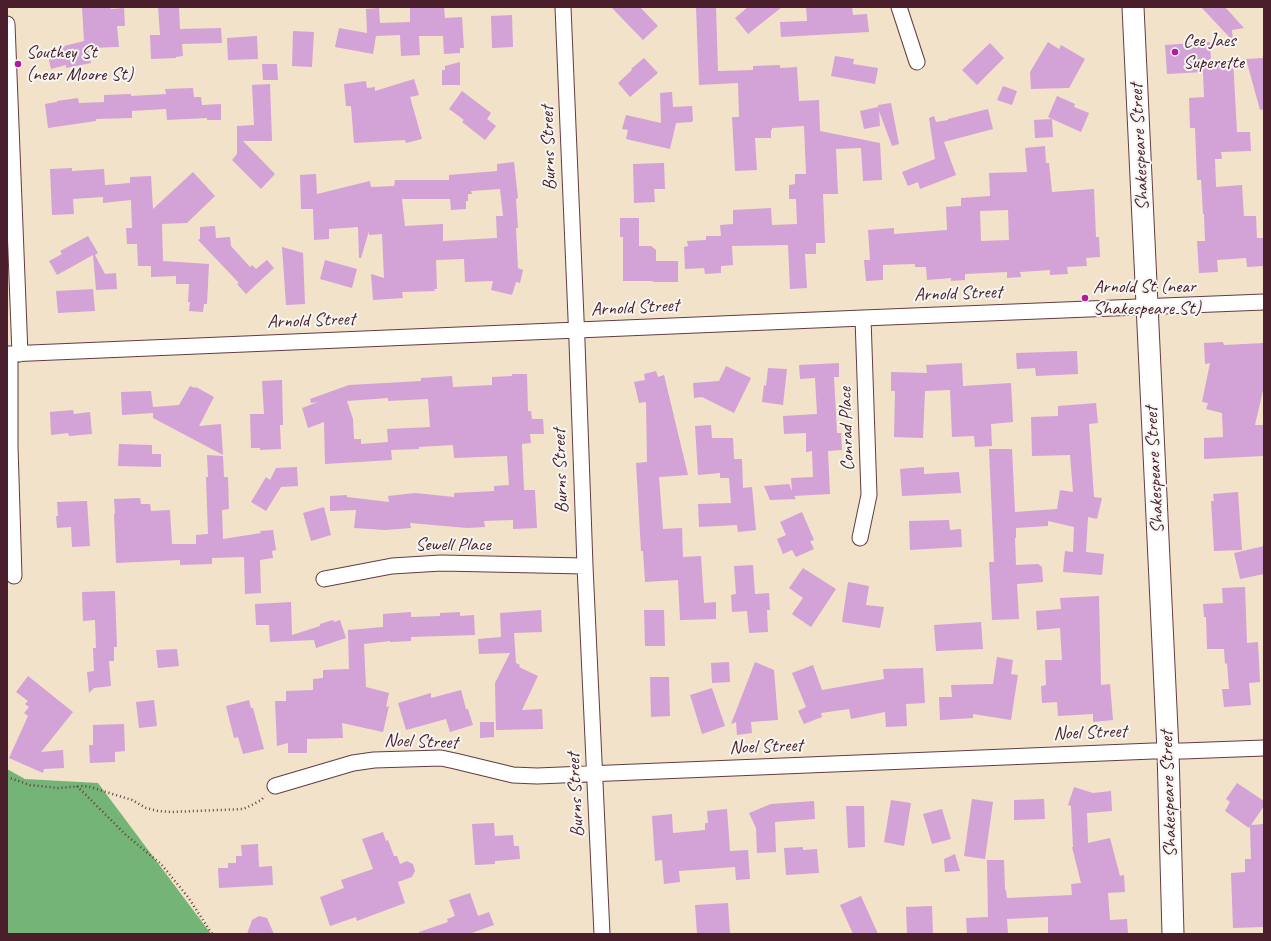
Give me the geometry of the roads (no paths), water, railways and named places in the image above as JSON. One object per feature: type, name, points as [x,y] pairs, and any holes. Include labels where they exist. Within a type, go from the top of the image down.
[{"type":"street","name":"Burns Street","points":[[563,7],[585,566],[596,774],[602,934]]},
{"type":"street","points":[[899,7],[917,62]]},
{"type":"street","name":"Shakespeare Street","points":[[1133,7],[1168,751],[1173,934]]},
{"type":"street","points":[[7,24],[13,354],[10,446],[10,541],[14,576]]},
{"type":"street","name":"Arnold Street","points":[[13,354],[1264,302]]},
{"type":"street","name":"Conrad Place","points":[[860,538],[869,495],[863,318]]},
{"type":"street","name":"Sewell Place","points":[[324,579],[392,566],[441,562],[585,566]]},
{"type":"street","name":"Noel Street","points":[[275,786],[353,762],[381,760],[440,758],[525,776],[1153,750],[1168,751],[1264,748]]},
{"type":"place","name":"Cee Jaes Superette","points":[[1175,52]]},
{"type":"place","name":"Southey St (near Moore St)","points":[[18,64]]},
{"type":"place","name":"Arnold St (near Shakespeare St)","points":[[1085,298]]}]
